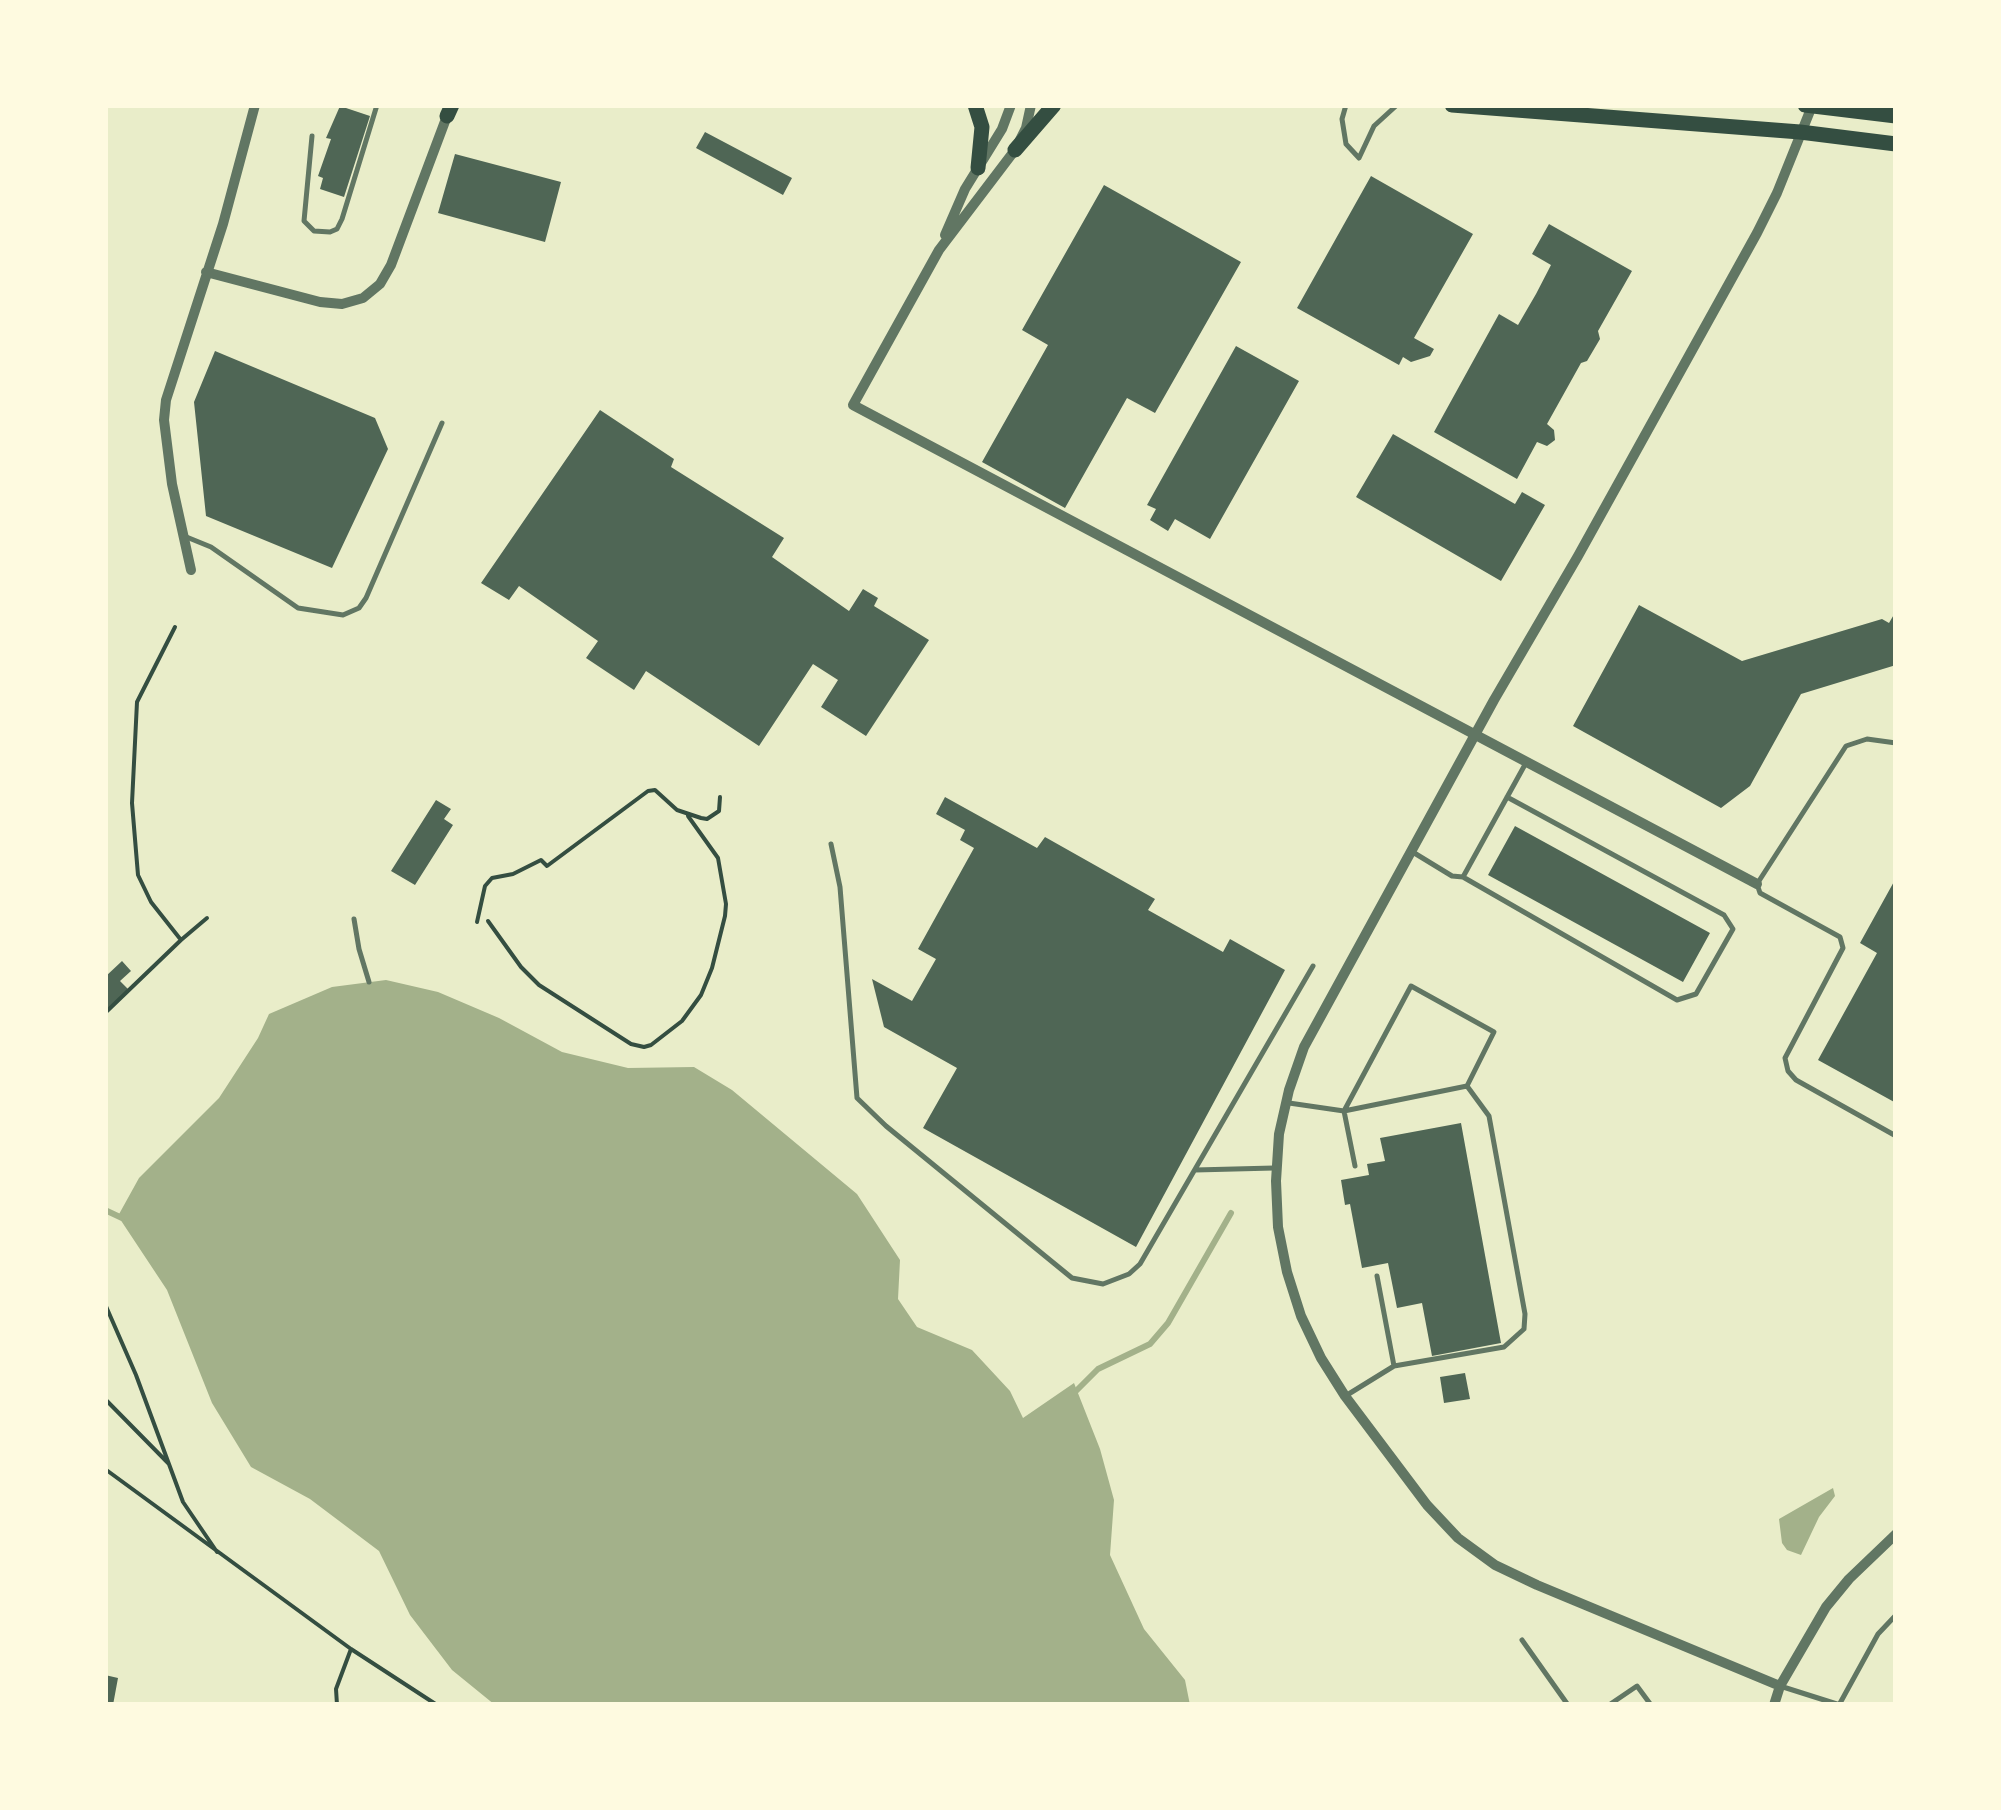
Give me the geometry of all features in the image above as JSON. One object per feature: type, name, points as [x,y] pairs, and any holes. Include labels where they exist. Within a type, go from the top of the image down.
[{"type":"main road","points":[[975,105],[982,127],[978,168]]},
{"type":"main road","points":[[1015,150],[1054,105]]},
{"type":"main road","points":[[1452,105],[1800,132],[1896,144]]},
{"type":"main road","points":[[1810,105],[1896,116]]},
{"type":"street","points":[[191,570],[164,420],[170,384],[255,105]]},
{"type":"street","points":[[1011,105],[939,250],[853,405],[1757,884]]},
{"type":"street","points":[[939,250],[1015,150],[1031,105]]},
{"type":"street","points":[[1780,1686],[1495,1564],[1458,1538],[1426,1505],[1345,1396],[1301,1316],[1278,1227],[1277,1168],[1286,1102],[1304,1048],[1756,233],[1810,105]]},
{"type":"street","points":[[206,272],[320,302],[342,304],[363,298],[380,284],[391,266],[448,109]]},
{"type":"street","points":[[1774,1705],[1780,1686],[1826,1607],[1861,1566],[1896,1534]]},
{"type":"lane","points":[[312,136],[304,220],[314,231],[330,232],[336,230],[342,219],[377,105]]},
{"type":"lane","points":[[1346,105],[1342,118],[1346,144],[1359,158],[1374,126],[1397,105]]},
{"type":"lane","points":[[182,535],[210,547],[298,608],[342,615],[359,608],[442,422]]},
{"type":"lane","points":[[1896,743],[1867,740],[1846,746],[1757,884],[1760,892],[1840,937],[1844,948],[1785,1058],[1788,1072],[1896,1136]]},
{"type":"lane","points":[[1463,877],[1527,761]]},
{"type":"lane","points":[[1411,852],[1452,876],[1463,877],[1676,1000],[1696,994],[1733,929],[1724,915],[1507,797]]},
{"type":"lane","points":[[831,844],[840,887],[858,1098],[886,1126],[1072,1278],[1104,1284],[1129,1274],[1140,1264],[1313,966]]},
{"type":"lane","points":[[354,919],[370,982]]},
{"type":"lane","points":[[1355,1166],[1344,1110],[1411,986],[1494,1032],[1467,1086]]},
{"type":"lane","points":[[1286,1102],[1344,1110],[1467,1086]]},
{"type":"lane","points":[[1345,1396],[1394,1366],[1504,1346],[1524,1329],[1525,1314],[1489,1116],[1467,1086]]},
{"type":"lane","points":[[1195,1170],[1277,1168]]},
{"type":"lane","points":[[1377,1276],[1394,1366]]},
{"type":"lane","points":[[1780,1686],[1839,1705],[1878,1634],[1896,1616]]},
{"type":"lane","points":[[1522,1640],[1568,1705]]},
{"type":"lane","points":[[1609,1705],[1637,1686],[1651,1705]]},
{"type":"path","points":[[175,627],[137,702],[132,803],[138,875],[151,902],[181,940]]},
{"type":"path","points":[[477,922],[484,886],[492,878],[514,874],[541,860],[547,866],[648,791],[655,790],[688,816],[718,858],[726,904],[712,968],[701,995],[682,1021],[644,1048],[630,1044],[540,984],[521,968],[488,920]]},
{"type":"path","points":[[688,816],[707,819],[715,815],[720,797]]},
{"type":"path","points":[[105,1013],[207,918]]},
{"type":"path","points":[[105,1304],[183,1502],[220,1556]]},
{"type":"path","points":[[105,1399],[171,1466]]},
{"type":"path","points":[[105,1469],[220,1556],[436,1705]]},
{"type":"path","points":[[337,1705],[336,1688],[351,1649]]},
{"type":"shaded area","points":[[386,980],[438,992],[499,1018],[562,1052],[628,1068],[694,1067],[732,1090],[857,1194],[900,1260],[898,1299],[917,1327],[972,1350],[1010,1391],[1023,1418],[1074,1383],[1100,1449],[1114,1500],[1110,1555],[1144,1629],[1185,1680],[1190,1705],[495,1705],[452,1670],[410,1615],[379,1551],[310,1499],[251,1467],[212,1403],[167,1290],[118,1216],[139,1178],[219,1098],[269,1014],[332,987]]},
{"type":"shaded area","points":[[1833,1488],[1835,1496],[1819,1517],[1801,1555],[1787,1550],[1782,1543],[1779,1519]]},
{"type":"building","points":[[340,106],[370,116],[344,197],[320,189],[323,178],[318,176],[331,139],[326,138]]},
{"type":"building","points":[[705,132],[792,178],[783,195],[696,148]]},
{"type":"building","points":[[455,154],[561,182],[545,242],[438,213]]},
{"type":"building","points":[[1371,176],[1473,234],[1414,338],[1434,349],[1430,356],[1411,362],[1403,357],[1399,365],[1297,308]]},
{"type":"building","points":[[1104,185],[1241,262],[1155,413],[1127,398],[1065,508],[982,462],[1048,345],[1022,330]]},
{"type":"building","points":[[1549,224],[1632,271],[1598,331],[1600,339],[1587,361],[1581,363],[1547,424],[1554,430],[1555,440],[1547,446],[1537,442],[1517,479],[1434,432],[1499,314],[1518,325],[1536,294],[1551,265],[1532,254]]},
{"type":"building","points":[[1236,346],[1299,381],[1210,539],[1175,519],[1168,531],[1150,520],[1156,509],[1147,505]]},
{"type":"building","points":[[215,351],[375,418],[388,449],[332,568],[206,516],[194,402]]},
{"type":"building","points":[[600,410],[674,459],[671,467],[784,538],[772,557],[849,611],[863,589],[878,598],[874,606],[929,640],[866,736],[821,707],[838,680],[813,664],[759,746],[646,671],[634,690],[586,658],[598,641],[519,586],[509,600],[481,583]]},
{"type":"building","points":[[1393,434],[1515,504],[1522,492],[1545,505],[1501,581],[1356,497]]},
{"type":"building","points":[[1639,605],[1742,661],[1882,619],[1889,623],[1896,611],[1896,665],[1801,694],[1750,786],[1721,808],[1573,726]]},
{"type":"building","points":[[945,797],[1037,848],[1045,837],[1155,899],[1148,910],[1223,952],[1230,939],[1285,970],[1136,1247],[923,1128],[957,1068],[884,1027],[872,979],[912,1001],[936,959],[918,949],[974,848],[960,840],[965,830],[936,814]]},
{"type":"building","points":[[436,800],[451,809],[444,819],[453,825],[415,885],[391,871]]},
{"type":"building","points":[[1515,826],[1710,933],[1683,982],[1488,875]]},
{"type":"building","points":[[1896,878],[1896,1103],[1818,1060],[1877,953],[1860,943]]},
{"type":"building","points":[[122,961],[131,971],[120,981],[129,990],[105,1011],[105,977]]},
{"type":"building","points":[[1461,1123],[1501,1343],[1432,1356],[1422,1303],[1397,1308],[1388,1263],[1362,1268],[1350,1204],[1345,1205],[1341,1180],[1369,1175],[1367,1164],[1385,1161],[1380,1138]]},
{"type":"building","points":[[1465,1373],[1470,1399],[1444,1403],[1440,1377]]},
{"type":"building","points":[[105,1675],[118,1678],[113,1705],[105,1704]]},
{"type":"waterway","points":[[105,1210],[122,1218]]},
{"type":"waterway","points":[[1074,1393],[1098,1369],[1150,1344],[1168,1323],[1231,1213]]}]
